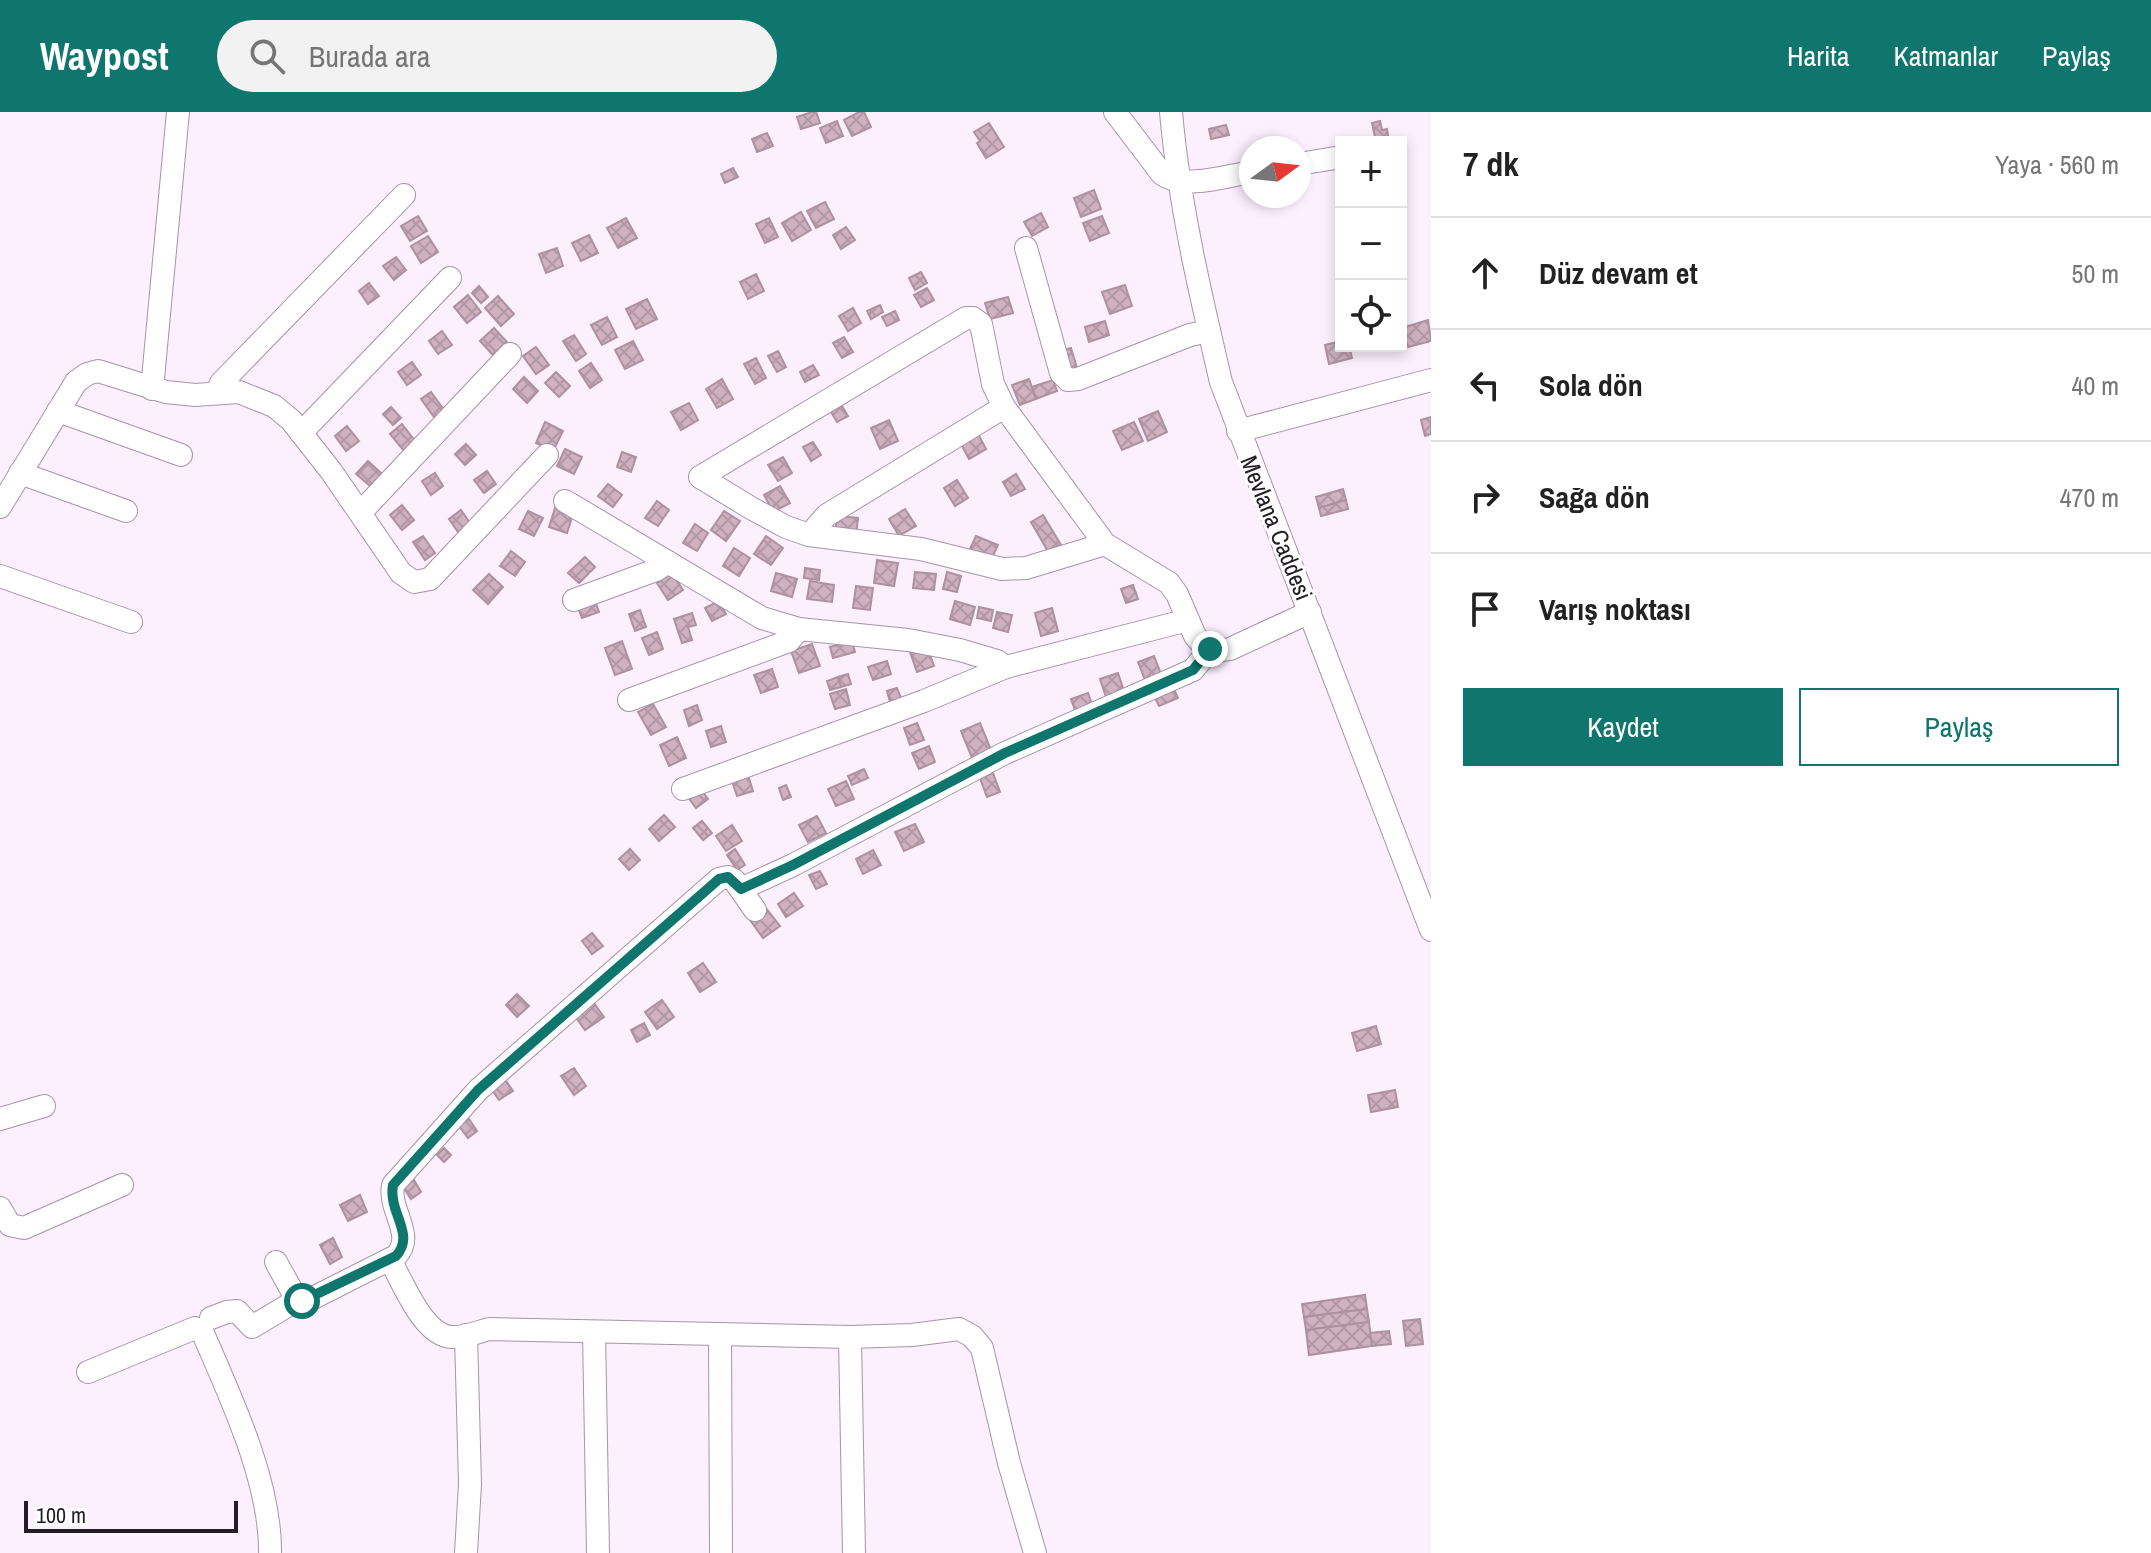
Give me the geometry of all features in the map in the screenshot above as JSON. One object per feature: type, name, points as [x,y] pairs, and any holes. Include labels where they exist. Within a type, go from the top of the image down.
[{"type":"street","points":[[152,389],[178,112]]},
{"type":"street","points":[[1115,112],[1162,174],[1178,180],[1198,180],[1239,174]]},
{"type":"street","name":"Mevlana Caddesi","points":[[1171,112],[1178,180],[1221,382],[1431,930]]},
{"type":"street","points":[[1311,162],[1335,158]]},
{"type":"street","points":[[217,393],[221,383],[404,195]]},
{"type":"street","points":[[1026,248],[1061,373],[1068,380],[1078,379],[1190,335],[1209,331]]},
{"type":"street","points":[[301,433],[450,278]]},
{"type":"street","points":[[1105,544],[1026,568],[1002,569],[921,549],[809,535],[774,521],[700,477],[970,317],[981,324],[993,384],[1004,407],[1105,544],[1169,583],[1199,642],[1210,649],[1230,649],[1310,612]]},
{"type":"street","points":[[361,512],[510,354]]},
{"type":"street","points":[[0,507],[76,382],[98,371],[152,389],[180,394],[239,392],[264,400],[283,413],[301,433],[361,512],[401,573],[414,582],[430,579],[547,455]]},
{"type":"street","points":[[1238,431],[1431,380]]},
{"type":"street","points":[[809,535],[827,515],[1004,407]]},
{"type":"street","points":[[58,411],[181,455]]},
{"type":"street","points":[[20,473],[126,511]]},
{"type":"street","points":[[565,501],[745,609],[799,629],[908,640],[960,650],[997,661],[1006,667]]},
{"type":"street","points":[[574,600],[656,570],[668,562]]},
{"type":"street","points":[[0,576],[131,622]]},
{"type":"street","points":[[683,789],[924,701],[1006,667],[1188,620]]},
{"type":"street","points":[[629,700],[789,641],[799,629]]},
{"type":"street","points":[[741,889],[793,865],[1005,753],[1193,670],[1210,649]]},
{"type":"street","points":[[211,1318],[237,1311],[252,1327],[297,1300],[311,1299],[390,1260],[403,1247],[405,1235],[393,1209],[393,1185],[478,1090],[719,879],[728,877],[741,889],[755,910]]},
{"type":"street","points":[[0,1119],[44,1106]]},
{"type":"street","points":[[0,1208],[10,1225],[24,1228],[122,1185]]},
{"type":"street","points":[[390,1260],[429,1327],[445,1336],[489,1329],[850,1337],[912,1335],[959,1329],[977,1342],[988,1367],[1009,1463],[1035,1553]]},
{"type":"street","points":[[276,1262],[297,1300]]},
{"type":"street","points":[[88,1372],[195,1328],[200,1329],[254,1465],[268,1527],[270,1553]]},
{"type":"street","points":[[594,1332],[598,1553]]},
{"type":"street","points":[[720,1334],[721,1553]]},
{"type":"street","points":[[466,1335],[470,1484],[466,1553]]},
{"type":"street","points":[[850,1337],[854,1553]]},
{"type":"building","points":[[816,112],[820,123],[801,129],[797,117]]},
{"type":"building","points":[[864,112],[871,127],[852,136],[844,120]]},
{"type":"building","points":[[837,121],[843,136],[826,143],[820,128]]},
{"type":"building","points":[[1380,121],[1382,130],[1387,129],[1388,136],[1375,136],[1372,123]]},
{"type":"building","points":[[989,123],[1004,147],[986,158],[974,132]]},
{"type":"building","points":[[1226,125],[1229,135],[1211,139],[1209,129]]},
{"type":"building","points":[[767,133],[773,146],[757,152],[752,139]]},
{"type":"building","points":[[733,168],[738,177],[725,183],[721,174]]},
{"type":"building","points":[[1094,190],[1101,209],[1081,217],[1074,198]]},
{"type":"building","points":[[825,202],[834,219],[816,228],[807,211]]},
{"type":"building","points":[[801,212],[811,230],[792,241],[782,223]]},
{"type":"building","points":[[1041,213],[1048,227],[1032,236],[1024,222]]},
{"type":"building","points":[[418,216],[427,231],[410,241],[401,226]]},
{"type":"building","points":[[1102,216],[1109,233],[1090,241],[1083,223]]},
{"type":"building","points":[[626,218],[637,238],[618,248],[607,228]]},
{"type":"building","points":[[769,218],[778,237],[765,243],[756,224]]},
{"type":"building","points":[[846,227],[855,240],[841,249],[833,235]]},
{"type":"building","points":[[589,235],[598,253],[581,261],[572,243]]},
{"type":"building","points":[[428,236],[438,252],[421,263],[411,246]]},
{"type":"building","points":[[557,248],[563,266],[546,273],[539,254]]},
{"type":"building","points":[[396,257],[406,270],[394,280],[383,266]]},
{"type":"building","points":[[921,272],[927,283],[915,290],[909,278]]},
{"type":"building","points":[[756,274],[764,291],[748,299],[740,282]]},
{"type":"building","points":[[369,283],[379,296],[368,304],[359,291]]},
{"type":"building","points":[[1125,285],[1132,306],[1110,314],[1102,292]]},
{"type":"building","points":[[479,286],[488,297],[481,303],[472,293]]},
{"type":"building","points":[[927,288],[934,300],[921,307],[914,295]]},
{"type":"building","points":[[468,295],[481,312],[467,323],[454,307]]},
{"type":"building","points":[[498,296],[514,314],[501,326],[485,308]]},
{"type":"building","points":[[1008,297],[1013,313],[990,319],[985,303]]},
{"type":"building","points":[[647,299],[657,319],[636,329],[626,309]]},
{"type":"building","points":[[880,305],[883,312],[871,319],[867,311]]},
{"type":"building","points":[[853,308],[861,323],[848,331],[839,316]]},
{"type":"building","points":[[895,311],[899,320],[887,326],[882,317]]},
{"type":"building","points":[[607,317],[617,337],[602,345],[591,325]]},
{"type":"building","points":[[1428,320],[1431,341],[1408,347],[1407,326]]},
{"type":"building","points":[[1105,321],[1109,335],[1089,342],[1085,327]]},
{"type":"building","points":[[494,328],[507,342],[493,355],[480,341]]},
{"type":"building","points":[[442,331],[452,345],[438,354],[429,341]]},
{"type":"building","points":[[574,335],[586,354],[576,361],[563,341]]},
{"type":"building","points":[[844,337],[853,352],[842,358],[833,343]]},
{"type":"building","points":[[633,341],[643,360],[625,369],[615,350]]},
{"type":"building","points":[[1335,342],[1335,352],[1350,352],[1352,358],[1329,364],[1325,345]]},
{"type":"building","points":[[536,347],[549,365],[536,374],[523,356]]},
{"type":"building","points":[[1071,348],[1077,368],[1067,371],[1061,351]]},
{"type":"building","points":[[778,351],[786,367],[777,372],[768,356]]},
{"type":"building","points":[[756,358],[766,378],[755,384],[744,364]]},
{"type":"building","points":[[412,362],[421,375],[407,385],[398,372]]},
{"type":"building","points":[[591,363],[602,380],[590,388],[579,371]]},
{"type":"building","points":[[813,365],[819,375],[805,382],[800,372]]},
{"type":"building","points":[[556,372],[570,386],[559,397],[545,383]]},
{"type":"building","points":[[524,377],[538,391],[527,403],[513,389]]},
{"type":"building","points":[[722,379],[733,399],[717,408],[706,389]]},
{"type":"building","points":[[1029,379],[1036,399],[1020,405],[1012,385]]},
{"type":"building","points":[[1053,380],[1057,391],[1036,399],[1032,387]]},
{"type":"building","points":[[431,392],[444,410],[434,417],[421,399]]},
{"type":"building","points":[[839,401],[848,416],[837,422],[828,407]]},
{"type":"building","points":[[689,403],[698,420],[681,430],[671,412]]},
{"type":"building","points":[[391,407],[401,418],[393,425],[383,414]]},
{"type":"building","points":[[1158,411],[1167,432],[1148,441],[1139,419]]},
{"type":"building","points":[[1431,417],[1431,434],[1425,436],[1421,420]]},
{"type":"building","points":[[889,420],[898,441],[880,449],[871,428]]},
{"type":"building","points":[[545,422],[563,431],[553,451],[536,443]]},
{"type":"building","points":[[1134,422],[1143,441],[1122,450],[1113,431]]},
{"type":"building","points":[[402,424],[415,441],[404,451],[390,434]]},
{"type":"building","points":[[347,426],[359,441],[346,451],[335,436]]},
{"type":"building","points":[[978,434],[986,449],[969,459],[961,444]]},
{"type":"building","points":[[813,442],[821,455],[811,461],[803,447]]},
{"type":"building","points":[[466,444],[476,455],[465,465],[455,454]]},
{"type":"building","points":[[565,449],[582,457],[574,474],[557,466]]},
{"type":"building","points":[[622,452],[636,457],[631,472],[617,467]]},
{"type":"building","points":[[783,457],[792,473],[778,481],[768,465]]},
{"type":"building","points":[[368,461],[382,474],[370,486],[356,474]]},
{"type":"building","points":[[487,471],[496,484],[484,493],[474,480]]},
{"type":"building","points":[[435,473],[443,486],[431,495],[422,481]]},
{"type":"building","points":[[1016,474],[1025,489],[1011,496],[1003,482]]},
{"type":"building","points":[[957,480],[968,498],[955,506],[944,488]]},
{"type":"building","points":[[608,484],[622,495],[613,507],[598,496]]},
{"type":"building","points":[[780,486],[790,503],[773,512],[764,495]]},
{"type":"building","points":[[1343,489],[1346,500],[1319,508],[1316,497]]},
{"type":"building","points":[[1346,500],[1348,509],[1321,516],[1319,508]]},
{"type":"building","points":[[657,501],[669,510],[658,526],[645,518]]},
{"type":"building","points":[[402,505],[414,520],[402,530],[390,515]]},
{"type":"building","points":[[556,505],[574,511],[567,533],[549,527]]},
{"type":"building","points":[[905,509],[916,526],[899,536],[889,519]]},
{"type":"building","points":[[461,510],[470,523],[458,532],[449,519]]},
{"type":"building","points":[[528,511],[543,518],[534,536],[519,529]]},
{"type":"building","points":[[724,511],[740,521],[726,541],[711,530]]},
{"type":"building","points":[[1043,515],[1061,545],[1049,553],[1031,522]]},
{"type":"building","points":[[837,516],[858,518],[856,535],[835,533]]},
{"type":"building","points":[[695,524],[708,533],[697,551],[683,543]]},
{"type":"building","points":[[423,536],[435,553],[425,560],[413,542]]},
{"type":"building","points":[[766,536],[783,548],[771,565],[754,554]]},
{"type":"building","points":[[976,536],[998,545],[991,560],[969,551]]},
{"type":"building","points":[[734,548],[750,558],[739,576],[723,566]]},
{"type":"building","points":[[511,551],[525,562],[515,576],[500,566]]},
{"type":"building","points":[[585,557],[595,567],[579,583],[568,573]]},
{"type":"building","points":[[877,560],[898,563],[894,586],[874,583]]},
{"type":"building","points":[[805,568],[820,570],[819,580],[804,578]]},
{"type":"building","points":[[915,572],[936,574],[934,590],[913,588]]},
{"type":"building","points":[[947,572],[961,576],[957,592],[943,589]]},
{"type":"building","points":[[672,573],[683,590],[668,600],[657,583]]},
{"type":"building","points":[[776,573],[797,579],[792,597],[771,591]]},
{"type":"building","points":[[489,574],[503,587],[488,604],[473,590]]},
{"type":"building","points":[[810,581],[834,585],[832,602],[807,599]]},
{"type":"building","points":[[1133,585],[1138,599],[1126,603],[1121,589]]},
{"type":"building","points":[[856,586],[873,588],[870,610],[853,608]]},
{"type":"building","points":[[594,598],[599,612],[582,618],[577,605]]},
{"type":"building","points":[[719,601],[726,614],[712,621],[705,608]]},
{"type":"building","points":[[955,601],[975,607],[970,625],[950,619]]},
{"type":"building","points":[[979,607],[993,610],[991,621],[977,618]]},
{"type":"building","points":[[1052,608],[1058,631],[1041,636],[1035,613]]},
{"type":"building","points":[[640,610],[646,627],[635,631],[629,614]]},
{"type":"building","points":[[997,612],[1012,615],[1008,632],[993,628]]},
{"type":"building","points":[[692,613],[696,625],[688,627],[692,640],[682,643],[674,619]]},
{"type":"building","points":[[657,632],[663,649],[649,655],[642,638]]},
{"type":"building","points":[[622,641],[632,669],[615,675],[605,648]]},
{"type":"building","points":[[852,641],[855,652],[833,658],[830,647]]},
{"type":"building","points":[[812,644],[820,666],[799,673],[791,651]]},
{"type":"building","points":[[927,646],[934,666],[917,672],[910,652]]},
{"type":"building","points":[[1154,656],[1161,674],[1145,680],[1138,662]]},
{"type":"building","points":[[887,661],[891,674],[873,680],[868,667]]},
{"type":"building","points":[[772,669],[778,687],[761,693],[754,675]]},
{"type":"building","points":[[1118,673],[1124,691],[1106,697],[1100,679]]},
{"type":"building","points":[[848,674],[851,684],[841,687],[838,677]]},
{"type":"building","points":[[838,677],[841,687],[830,690],[827,681]]},
{"type":"building","points":[[1172,685],[1178,698],[1159,706],[1153,694]]},
{"type":"building","points":[[897,688],[901,698],[890,702],[887,691]]},
{"type":"building","points":[[846,689],[850,705],[835,709],[830,694]]},
{"type":"building","points":[[1088,693],[1093,707],[1076,713],[1071,699]]},
{"type":"building","points":[[653,704],[666,727],[651,735],[638,712]]},
{"type":"building","points":[[697,705],[702,720],[689,726],[684,710]]},
{"type":"building","points":[[917,723],[924,740],[910,745],[904,728]]},
{"type":"building","points":[[980,723],[991,750],[972,758],[961,731]]},
{"type":"building","points":[[721,726],[726,742],[711,747],[706,731]]},
{"type":"building","points":[[677,737],[686,758],[669,766],[660,745]]},
{"type":"building","points":[[929,746],[935,762],[919,769],[912,753]]},
{"type":"building","points":[[864,769],[868,778],[852,785],[848,776]]},
{"type":"building","points":[[747,772],[753,791],[737,796],[731,778]]},
{"type":"building","points":[[993,773],[1000,792],[987,797],[980,778]]},
{"type":"building","points":[[846,781],[854,799],[836,806],[828,789]]},
{"type":"building","points":[[786,785],[791,797],[783,800],[779,788]]},
{"type":"building","points":[[700,788],[708,799],[696,808],[688,797]]},
{"type":"building","points":[[664,815],[675,827],[659,841],[649,829]]},
{"type":"building","points":[[817,816],[826,833],[808,842],[799,825]]},
{"type":"building","points":[[702,821],[712,833],[703,840],[693,828]]},
{"type":"building","points":[[915,824],[924,842],[904,851],[895,832]]},
{"type":"building","points":[[732,825],[742,841],[726,851],[716,836]]},
{"type":"building","points":[[630,849],[640,860],[629,870],[619,859]]},
{"type":"building","points":[[735,849],[745,865],[737,870],[727,855]]},
{"type":"building","points":[[873,850],[881,865],[863,874],[856,859]]},
{"type":"building","points":[[820,871],[827,884],[816,889],[809,875]]},
{"type":"building","points":[[794,893],[803,906],[786,917],[778,904]]},
{"type":"building","points":[[766,908],[780,926],[763,938],[750,920]]},
{"type":"building","points":[[592,933],[603,946],[592,954],[582,941]]},
{"type":"building","points":[[703,963],[716,982],[700,992],[688,973]]},
{"type":"building","points":[[517,994],[529,1006],[517,1017],[506,1005]]},
{"type":"building","points":[[591,999],[604,1017],[585,1030],[572,1012]]},
{"type":"building","points":[[662,1000],[674,1017],[657,1029],[645,1012]]},
{"type":"building","points":[[644,1023],[650,1035],[637,1042],[631,1030]]},
{"type":"building","points":[[1376,1026],[1381,1044],[1357,1051],[1352,1033]]},
{"type":"building","points":[[574,1068],[586,1086],[574,1095],[561,1076]]},
{"type":"building","points":[[504,1078],[513,1091],[499,1100],[490,1087]]},
{"type":"building","points":[[1395,1090],[1398,1107],[1371,1112],[1368,1095]]},
{"type":"building","points":[[469,1119],[477,1131],[468,1138],[459,1126]]},
{"type":"building","points":[[444,1148],[451,1155],[444,1162],[437,1155]]},
{"type":"building","points":[[414,1180],[421,1192],[411,1199],[403,1187]]},
{"type":"building","points":[[360,1195],[367,1212],[348,1221],[340,1205]]},
{"type":"building","points":[[333,1238],[342,1257],[330,1264],[320,1245]]},
{"type":"building","points":[[1365,1295],[1367,1309],[1304,1317],[1302,1304]]},
{"type":"building","points":[[1367,1309],[1369,1322],[1306,1330],[1304,1317]]},
{"type":"building","points":[[1420,1319],[1423,1344],[1406,1346],[1403,1321]]},
{"type":"building","points":[[1369,1322],[1372,1346],[1309,1355],[1306,1330]]},
{"type":"building","points":[[1389,1331],[1391,1344],[1372,1346],[1370,1333]]},
{"type":"route","points":[[302,1301],[396,1256],[403,1247],[405,1235],[393,1209],[393,1185],[478,1090],[719,879],[728,877],[741,889],[793,865],[1005,753],[1193,670],[1210,649]]}]
